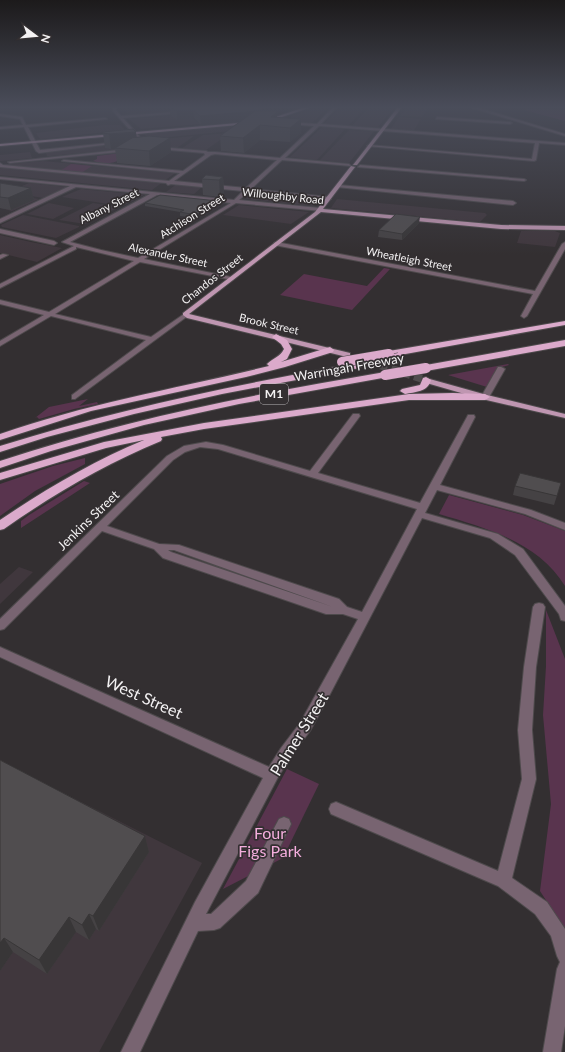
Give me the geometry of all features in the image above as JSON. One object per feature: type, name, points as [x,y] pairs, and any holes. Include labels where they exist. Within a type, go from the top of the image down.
[{"type":"highway","points":[[287,378],[300,370],[345,358],[389,354],[565,323]]},
{"type":"highway","name":"Warringah Freeway","points":[[0,449],[128,412],[287,378],[565,331]]},
{"type":"highway","points":[[258,371],[279,360],[287,352],[287,346],[276,337]]},
{"type":"highway","name":"Warringah Freeway","points":[[0,465],[92,436],[164,416],[263,396],[565,343]]},
{"type":"highway","points":[[549,347],[565,347]]},
{"type":"highway","points":[[0,437],[37,424],[89,409],[258,371],[330,350]]},
{"type":"highway","points":[[330,407],[338,403],[419,388],[424,386],[426,380]]},
{"type":"highway","points":[[0,477],[104,445],[204,426],[330,407],[420,396],[485,397]]},
{"type":"highway","points":[[0,526],[36,500],[98,465],[170,434],[204,426]]},
{"type":"main road","name":"Chandos Street","points":[[186,315],[185,314],[188,311],[320,210],[360,156]]},
{"type":"main road","points":[[352,165],[360,166]]},
{"type":"main road","name":"Willoughby Road","points":[[320,210],[495,227],[565,228]]},
{"type":"main road","name":"Brook Street","points":[[186,315],[330,350],[345,358]]},
{"type":"main road","points":[[426,380],[485,397],[565,416]]},
{"type":"street","points":[[0,164],[72,156]]},
{"type":"street","points":[[165,186],[205,156]]},
{"type":"street","points":[[251,156],[352,165]]},
{"type":"street","name":"Atchison Street","points":[[0,344],[236,201],[283,156]]},
{"type":"street","points":[[488,156],[534,160],[535,156]]},
{"type":"street","points":[[42,159],[184,172]]},
{"type":"street","points":[[0,164],[2,166],[330,198]]},
{"type":"street","points":[[360,166],[524,180]]},
{"type":"street","points":[[134,179],[149,169]]},
{"type":"street","name":"Willoughby Road","points":[[0,178],[158,192],[320,210]]},
{"type":"street","points":[[0,221],[77,186]]},
{"type":"street","points":[[339,186],[513,202]]},
{"type":"street","name":"Albany Street","points":[[60,242],[158,192]]},
{"type":"street","name":"Alexander Street","points":[[0,231],[60,242],[100,252]]},
{"type":"street","name":"Alexander Street","points":[[60,242],[74,248],[231,279]]},
{"type":"street","name":"Wheatleigh Street","points":[[276,244],[538,293]]},
{"type":"street","points":[[524,316],[565,244]]},
{"type":"street","points":[[0,286],[74,248]]},
{"type":"street","points":[[0,302],[151,340]]},
{"type":"street","name":"Chandos Street","points":[[75,398],[186,315]]},
{"type":"street","points":[[485,397],[501,369]]},
{"type":"street","points":[[356,416],[312,474],[494,536],[518,552],[564,613],[565,617]]},
{"type":"street","name":"Palmer Street","points":[[130,1052],[194,923],[272,775],[311,718],[471,417]]},
{"type":"street","name":"Jenkins Street","points":[[0,626],[170,458],[184,448],[202,444],[220,447],[312,474]]},
{"type":"street","points":[[433,486],[528,512],[565,527]]},
{"type":"street","points":[[99,527],[158,546],[167,555],[330,611],[343,610],[364,617]]},
{"type":"street","points":[[502,881],[529,779],[525,730],[530,667],[539,606]]},
{"type":"street","name":"West Street","points":[[0,652],[272,775]]},
{"type":"street","points":[[336,809],[502,881],[541,908],[558,932],[565,956]]},
{"type":"street","points":[[194,923],[214,922],[252,887],[284,824]]},
{"type":"street","points":[[552,1052],[565,969]]},
{"type":"shaded area","points":[[0,156],[31,156],[32,158],[0,161]]},
{"type":"shaded area","points":[[291,156],[321,156],[317,160],[290,157]]},
{"type":"shaded area","points":[[324,156],[354,156],[349,163],[320,160]]},
{"type":"shaded area","points":[[43,161],[175,173],[152,190],[0,175],[0,165]]},
{"type":"shaded area","points":[[29,183],[67,187],[43,198],[25,195],[21,196],[39,199],[12,211],[0,208],[0,192],[6,193]]},
{"type":"shaded area","points":[[177,184],[203,186],[194,194],[166,192]]},
{"type":"shaded area","points":[[81,189],[144,195],[122,206],[62,197]]},
{"type":"shaded area","points":[[254,191],[320,197],[313,206],[246,199]]},
{"type":"shaded area","points":[[337,199],[485,213],[487,215],[480,222],[331,208]]},
{"type":"shaded area","points":[[49,203],[74,208],[53,219],[27,214]]},
{"type":"shaded area","points":[[93,203],[119,207],[85,224],[59,220]]},
{"type":"shaded area","points":[[239,205],[309,212],[291,224],[223,215]]},
{"type":"shaded area","points":[[23,215],[79,227],[56,238],[2,227],[1,225]]},
{"type":"shaded area","points":[[521,231],[555,231],[560,233],[555,247],[517,243]]},
{"type":"shaded area","points":[[0,235],[62,248],[37,262],[0,253]]},
{"type":"shaded area","points":[[19,567],[33,572],[0,604],[0,584]]},
{"type":"shaded area","points":[[0,761],[202,863],[99,1052],[0,1052]]},
{"type":"green space","points":[[97,156],[128,156],[111,163],[100,163],[93,161],[97,159]]},
{"type":"green space","points":[[71,164],[92,166],[81,173],[60,171]]},
{"type":"green space","points":[[384,268],[390,269],[352,310],[280,295],[304,274],[367,286]]},
{"type":"green space","points":[[509,365],[499,368],[487,387],[448,375]]},
{"type":"green space","points":[[88,399],[79,406],[97,402],[98,404],[39,419],[37,417],[35,418],[49,407]]},
{"type":"green space","points":[[85,458],[85,464],[35,491],[0,516],[0,484],[53,466]]},
{"type":"green space","points":[[84,481],[90,483],[21,528],[21,521],[29,515]]},
{"type":"green space","points":[[449,495],[523,515],[565,531],[565,586],[554,571],[541,558],[526,548],[492,531],[439,514]]},
{"type":"green space","points":[[546,610],[565,659],[565,930],[540,891],[551,804],[543,715],[546,666]]},
{"type":"green space","name":"Four Figs Park","points":[[287,769],[319,784],[283,858],[223,889]]},
{"type":"building","points":[[206,175],[223,177],[219,180],[202,179]]},
{"type":"building","points":[[0,183],[31,188],[8,198],[0,197]]},
{"type":"building","points":[[160,195],[218,201],[196,215],[180,212],[184,210],[145,203]]},
{"type":"building","points":[[396,214],[420,217],[402,234],[379,230]]},
{"type":"building","points":[[520,473],[561,483],[557,496],[515,486]]},
{"type":"building","points":[[0,760],[145,836],[93,916],[89,914],[82,925],[69,917],[39,960],[4,938],[0,943]]},
{"type":"tunnel","points":[[357,358],[426,380]]}]
